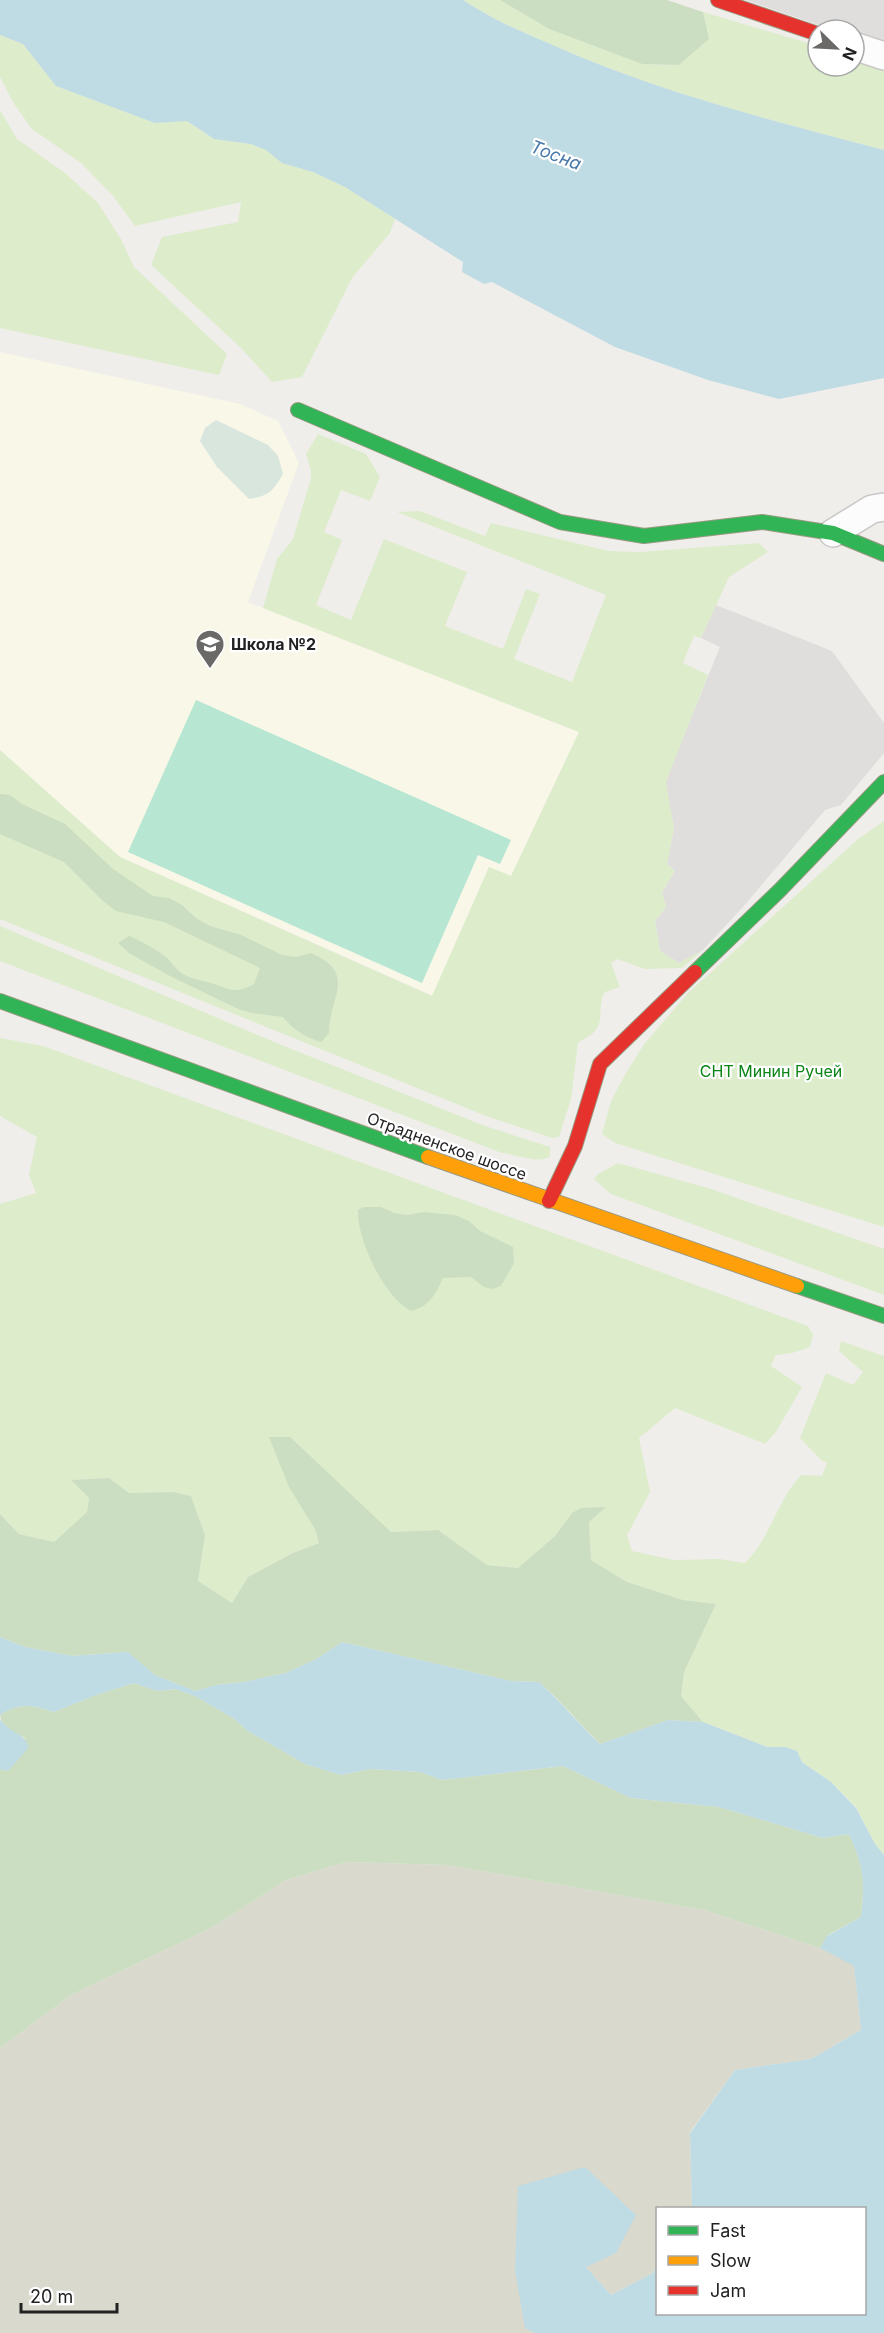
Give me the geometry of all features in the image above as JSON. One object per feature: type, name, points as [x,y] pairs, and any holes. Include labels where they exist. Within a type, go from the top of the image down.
[{"type":"street","points":[[718,0],[806,30]]},
{"type":"street","points":[[866,50],[884,56]]},
{"type":"street","points":[[298,410],[560,522],[644,536],[762,522],[833,533],[884,554]]},
{"type":"street","points":[[833,533],[872,509],[884,507]]},
{"type":"street","points":[[549,1201],[574,1146],[600,1064],[882,789]]},
{"type":"street","name":"Отрадненское шоссе","points":[[0,1000],[549,1201],[884,1316]]},
{"type":"shaded area","points":[[746,0],[884,0],[884,43],[866,39],[866,18],[806,18],[806,21]]},
{"type":"shaded area","name":"Школа №2","points":[[0,352],[240,404],[278,421],[299,463],[248,602],[579,732],[511,876],[489,867],[433,996],[120,857],[0,750]]},
{"type":"shaded area","points":[[216,420],[268,445],[278,456],[283,474],[270,492],[249,499],[217,467],[200,441],[205,428]]},
{"type":"shaded area","points":[[716,605],[832,651],[884,723],[884,753],[841,805],[825,810],[743,907],[703,950],[679,963],[660,951],[655,921],[666,907],[662,892],[675,871],[667,864],[674,828],[665,782],[720,647],[701,638]]},
{"type":"shaded area","points":[[346,1862],[448,1865],[704,1910],[820,1948],[854,1965],[861,2030],[811,2059],[735,2070],[690,2132],[692,2207],[656,2207],[656,2268],[653,2273],[611,2295],[586,2267],[636,2215],[525,2327],[535,2333],[0,2333],[0,2048],[71,1995],[213,1927],[286,1880]]},
{"type":"green space","points":[[463,0],[500,0],[549,29],[642,64],[679,65],[709,39],[703,12],[806,42],[806,78],[866,78],[866,61],[884,67],[884,150],[677,92],[597,63],[486,14]]},
{"type":"green space","points":[[500,0],[667,0],[703,12],[709,39],[679,65],[642,64],[549,29]]},
{"type":"green space","points":[[0,35],[23,44],[56,86],[155,123],[187,121],[214,139],[251,144],[267,150],[282,163],[313,172],[345,187],[395,219],[390,233],[352,278],[302,377],[272,382],[240,347],[151,265],[162,237],[238,222],[241,202],[135,226],[113,196],[81,163],[32,129],[14,104],[0,77]]},
{"type":"green space","points":[[0,110],[17,139],[65,173],[98,203],[121,239],[134,267],[227,354],[219,375],[0,328]]},
{"type":"green space","points":[[318,434],[366,454],[380,477],[370,501],[341,490],[324,532],[342,540],[316,605],[351,620],[384,539],[467,572],[445,626],[503,649],[526,589],[540,594],[514,659],[572,682],[606,595],[397,512],[420,511],[485,536],[491,523],[609,551],[640,552],[759,543],[768,552],[729,577],[701,638],[694,636],[683,663],[708,675],[666,782],[674,828],[667,864],[675,871],[662,892],[666,907],[655,921],[660,951],[679,963],[703,950],[682,968],[645,969],[617,959],[611,963],[620,987],[605,992],[598,1027],[591,1035],[578,1043],[571,1099],[559,1137],[552,1138],[486,1116],[0,919],[0,750],[120,857],[432,996],[489,867],[511,876],[579,732],[263,608],[277,559],[293,539],[311,478],[306,454]]},
{"type":"green space","points":[[196,700],[511,840],[500,864],[478,855],[422,983],[128,852]]},
{"type":"green space","points":[[0,794],[10,795],[22,804],[65,824],[113,869],[153,896],[169,898],[182,905],[196,918],[210,926],[241,935],[282,955],[296,957],[311,953],[326,961],[334,969],[338,978],[329,1033],[321,1042],[315,1040],[291,1026],[283,1017],[238,1009],[129,953],[118,943],[129,936],[162,954],[187,976],[234,990],[254,984],[260,968],[164,922],[116,911],[64,862],[0,834]]},
{"type":"green space","name":"СНТ Минин Ручей","points":[[884,821],[884,1227],[615,1143],[602,1134],[611,1101],[626,1073],[645,1043],[688,993],[858,839]]},
{"type":"green space","points":[[0,926],[284,1046],[485,1126],[550,1147],[550,1156],[534,1159],[502,1153],[0,961]]},
{"type":"green space","points":[[0,1038],[43,1046],[808,1326],[813,1334],[810,1347],[776,1355],[771,1366],[802,1387],[776,1432],[765,1444],[675,1408],[639,1438],[650,1492],[627,1535],[632,1551],[674,1560],[719,1559],[745,1563],[761,1542],[785,1497],[801,1475],[822,1476],[827,1463],[821,1460],[800,1438],[826,1373],[853,1385],[863,1372],[839,1351],[841,1341],[884,1356],[884,1855],[875,1844],[856,1807],[831,1782],[802,1762],[797,1751],[785,1747],[767,1747],[703,1722],[681,1696],[684,1672],[716,1604],[683,1600],[627,1582],[591,1560],[589,1522],[605,1507],[572,1513],[555,1536],[518,1568],[487,1565],[438,1530],[391,1532],[290,1438],[319,1543],[293,1553],[248,1577],[232,1603],[198,1581],[205,1535],[191,1496],[173,1492],[129,1493],[109,1478],[72,1480],[89,1498],[87,1512],[54,1542],[19,1534],[0,1514],[0,1204],[36,1193],[29,1175],[37,1137],[0,1116]]},
{"type":"green space","points":[[618,1163],[708,1188],[884,1249],[884,1295],[611,1194],[594,1179],[598,1174]]},
{"type":"green space","points":[[364,1207],[381,1207],[394,1213],[408,1215],[423,1212],[455,1215],[469,1221],[480,1231],[513,1247],[514,1263],[501,1286],[492,1289],[484,1287],[471,1277],[443,1278],[431,1299],[418,1309],[411,1311],[391,1294],[367,1251],[358,1210]]},
{"type":"green space","points":[[269,1437],[290,1437],[391,1532],[438,1530],[487,1565],[518,1568],[555,1536],[572,1513],[581,1508],[606,1507],[589,1522],[591,1560],[627,1582],[683,1600],[716,1604],[684,1672],[681,1696],[703,1722],[668,1720],[600,1744],[539,1682],[511,1681],[342,1642],[318,1658],[286,1673],[216,1685],[195,1691],[155,1675],[127,1652],[72,1656],[25,1647],[0,1637],[0,1514],[19,1534],[54,1542],[87,1512],[89,1498],[71,1480],[109,1478],[129,1493],[173,1492],[191,1496],[205,1535],[198,1581],[232,1603],[248,1577],[293,1553],[319,1543],[315,1529],[289,1487]]},
{"type":"green space","points":[[134,1683],[157,1691],[175,1689],[195,1696],[233,1718],[248,1731],[305,1764],[341,1775],[371,1769],[420,1772],[442,1780],[563,1766],[631,1798],[719,1807],[823,1838],[849,1834],[862,1874],[861,1917],[828,1935],[820,1948],[704,1910],[448,1865],[346,1862],[286,1880],[213,1927],[71,1995],[0,2048],[0,1769],[8,1771],[25,1738],[6,1726],[0,1715],[20,1706],[54,1712]]},
{"type":"water","name":"Тосна","points":[[0,0],[463,0],[521,31],[637,78],[718,105],[884,150],[884,378],[779,399],[708,380],[615,347],[492,282],[484,284],[462,272],[463,262],[345,187],[313,172],[282,163],[266,150],[251,144],[214,139],[187,121],[155,123],[56,86],[23,44],[0,35]]},
{"type":"water","points":[[0,1637],[25,1647],[72,1656],[128,1652],[155,1675],[195,1691],[216,1685],[286,1673],[318,1658],[342,1642],[511,1681],[539,1682],[600,1744],[668,1720],[703,1722],[767,1747],[785,1747],[797,1751],[802,1762],[831,1782],[856,1808],[875,1844],[884,1855],[884,2333],[535,2333],[525,2328],[515,2271],[518,2186],[585,2167],[636,2215],[616,2253],[586,2267],[611,2295],[653,2273],[656,2268],[656,2315],[866,2315],[866,2207],[692,2207],[690,2133],[735,2070],[811,2059],[861,2030],[854,1966],[820,1948],[827,1936],[861,1917],[862,1875],[858,1856],[849,1834],[823,1838],[719,1807],[631,1798],[563,1766],[442,1780],[420,1772],[371,1769],[341,1775],[305,1764],[248,1731],[233,1718],[195,1696],[175,1689],[157,1691],[134,1683],[54,1712],[20,1706],[0,1715]]},
{"type":"water","points":[[0,1719],[8,1728],[23,1738],[29,1747],[8,1771],[0,1769]]},
{"type":"traffic: fast","points":[[298,410],[560,522],[644,536],[762,522],[833,533],[884,554]]},
{"type":"traffic: fast","points":[[695,972],[780,890],[884,782]]},
{"type":"traffic: fast","points":[[0,1001],[428,1157]]},
{"type":"traffic: fast","points":[[797,1286],[884,1316]]},
{"type":"traffic: slow","points":[[428,1157],[797,1286]]},
{"type":"traffic: jam","points":[[718,0],[806,30]]},
{"type":"traffic: jam","points":[[549,1201],[575,1146],[600,1064],[695,972]]},
{"type":"place","name":"Школа №2","points":[[210,670]]}]
